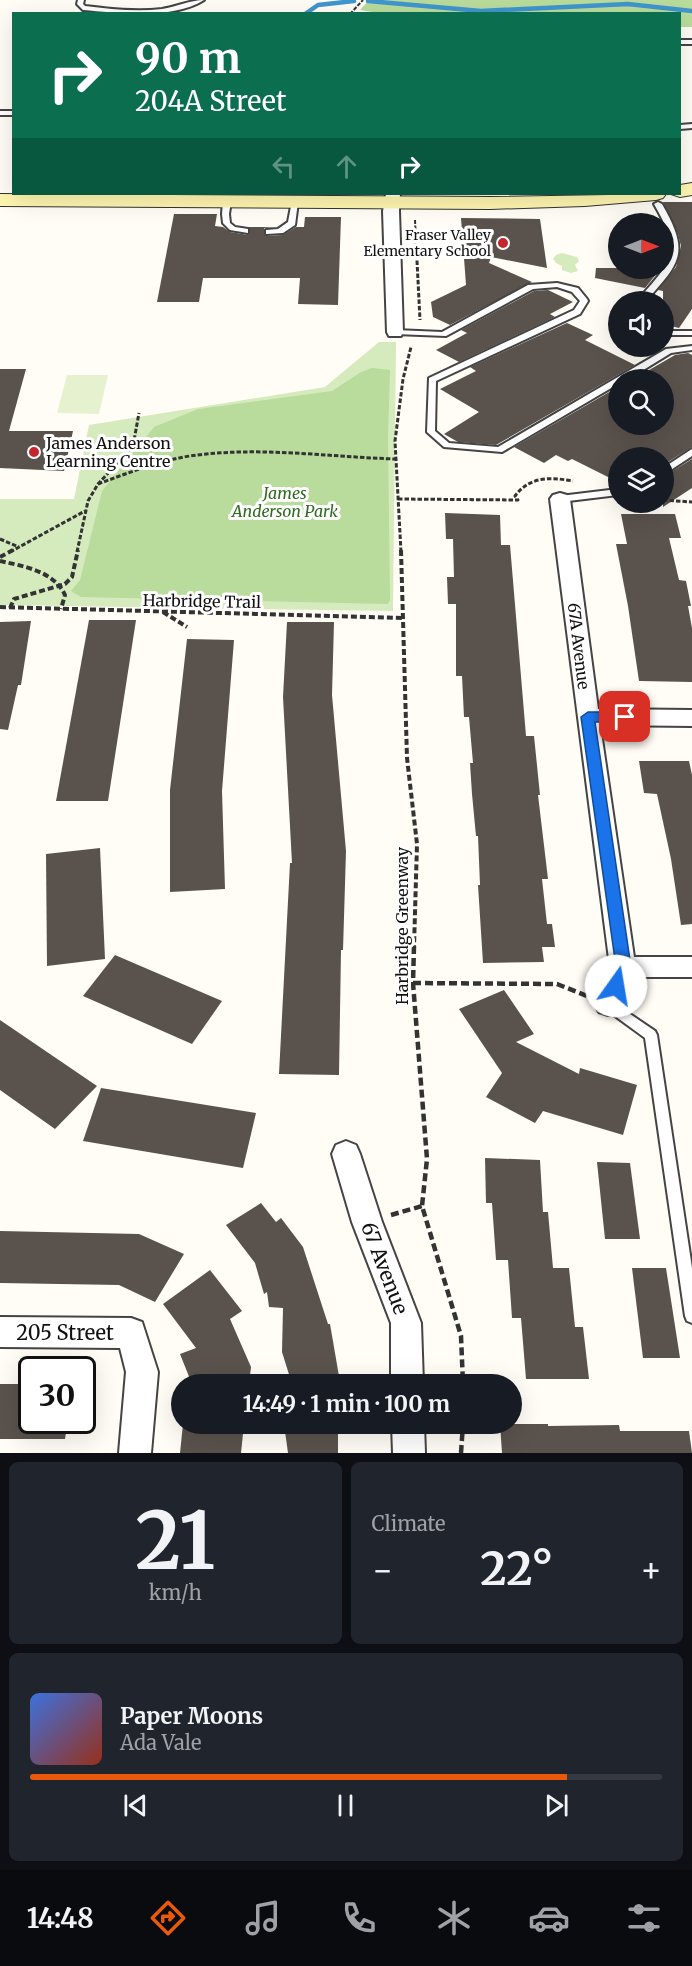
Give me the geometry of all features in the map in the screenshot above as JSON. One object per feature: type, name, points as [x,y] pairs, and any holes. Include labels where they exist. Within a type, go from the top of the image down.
[{"type":"main road","points":[[0,200],[294,202],[392,198],[538,202],[657,199]]},
{"type":"street","points":[[392,198],[395,332]]},
{"type":"street","name":"67A Avenue","points":[[560,499],[624,967]]},
{"type":"street","points":[[588,717],[692,718]]},
{"type":"street","points":[[608,1004],[624,967],[692,967]]},
{"type":"street","name":"67 Avenue","points":[[346,1154],[367,1222],[406,1323],[407,1374]]},
{"type":"street","name":"205 Street","points":[[0,1332],[131,1333],[142,1372],[135,1453]]},
{"type":"street","points":[[408,1434],[409,1453]]},
{"type":"lane","points":[[81,0],[80,4],[83,8],[148,12],[176,10],[201,0]]},
{"type":"lane","points":[[116,201],[134,195]]},
{"type":"lane","points":[[650,291],[670,270],[678,249],[671,225],[657,199]]},
{"type":"lane","points":[[227,201],[225,217],[229,227],[245,231]]},
{"type":"lane","points":[[269,232],[280,231],[292,223],[294,202]]},
{"type":"lane","points":[[395,332],[443,334],[531,287],[557,285],[575,290],[584,301],[577,312],[432,380],[431,432],[447,445],[499,450],[608,386]]},
{"type":"lane","points":[[674,333],[692,333]]},
{"type":"lane","points":[[638,369],[669,351],[692,348]]},
{"type":"lane","points":[[674,464],[692,452]]},
{"type":"lane","points":[[560,499],[608,493]]},
{"type":"lane","points":[[608,1004],[651,1035],[692,1316]]},
{"type":"path","points":[[352,12],[363,0]]},
{"type":"path","name":"Harbridge Greenway","points":[[414,213],[420,324],[403,379],[395,441],[404,618],[406,758],[417,844],[413,983],[427,1159],[422,1206],[461,1336],[463,1374]]},
{"type":"path","points":[[10,608],[14,599],[59,586],[68,582],[72,576],[88,501],[98,484],[134,446],[138,412]]},
{"type":"path","points":[[98,484],[189,456],[262,452],[396,459]]},
{"type":"path","points":[[398,499],[518,500],[515,496],[521,487],[536,479],[554,477],[578,482],[591,496]]},
{"type":"path","points":[[674,501],[692,502]]},
{"type":"path","points":[[0,559],[86,511]]},
{"type":"path","points":[[0,539],[19,547]]},
{"type":"path","points":[[0,559],[32,568],[59,586],[64,591],[61,609]]},
{"type":"path","name":"Harbridge Trail","points":[[0,607],[404,618]]},
{"type":"path","points":[[69,615],[70,609]]},
{"type":"path","points":[[162,612],[187,627]]},
{"type":"path","points":[[413,983],[557,984],[608,1004]]},
{"type":"path","points":[[462,1453],[463,1434]]},
{"type":"green space","points":[[369,0],[692,0],[692,27],[681,27],[681,12],[372,12],[360,10]]},
{"type":"green space","points":[[562,253],[577,257],[579,261],[575,265],[578,271],[571,273],[562,270],[562,266],[553,259]]},
{"type":"green space","name":"James Anderson Park","points":[[379,342],[396,342],[393,611],[0,605],[0,499],[74,499],[89,425],[325,387]]},
{"type":"green space","name":"James Anderson Park","points":[[372,368],[390,370],[388,436],[390,600],[388,604],[81,597],[71,591],[80,580],[102,491],[154,427],[198,409],[332,391],[361,372]]},
{"type":"green space","points":[[67,375],[108,375],[99,414],[57,413]]},
{"type":"building","points":[[663,202],[692,202],[692,309],[679,328],[674,327],[674,291],[658,290],[667,279],[674,279],[674,270],[681,246],[674,225],[674,213],[668,213]]},
{"type":"building","points":[[174,214],[217,214],[215,226],[223,227],[230,232],[248,235],[250,233],[248,227],[276,227],[264,228],[266,236],[283,235],[296,227],[304,227],[305,217],[341,217],[338,305],[298,304],[300,278],[203,278],[199,302],[157,302]]},
{"type":"building","points":[[461,218],[540,219],[547,268],[491,257],[489,263],[532,282],[450,325],[433,317],[431,302],[466,285]]},
{"type":"building","points":[[596,268],[608,268],[608,279],[652,279],[645,288],[595,278]]},
{"type":"building","points":[[548,290],[573,302],[550,314],[555,317],[459,362],[436,350],[467,333],[461,330],[534,291]]},
{"type":"building","points":[[567,323],[593,335],[585,340],[608,352],[608,357],[619,357],[635,365],[628,369],[608,369],[608,381],[496,445],[458,442],[444,434],[479,412],[440,389],[476,371],[470,367]]},
{"type":"building","points":[[688,353],[692,355],[692,447],[674,458],[674,447],[608,447],[608,477],[572,459],[568,461],[556,455],[544,463],[514,447],[608,393],[608,435],[674,435],[674,369],[651,369],[675,355]]},
{"type":"building","name":"James Anderson Learning Centre","points":[[0,369],[26,369],[9,431],[73,431],[64,471],[0,468]]},
{"type":"building","points":[[692,459],[692,488],[674,500],[674,470]]},
{"type":"building","points":[[445,513],[500,515],[501,545],[510,545],[526,736],[534,736],[540,795],[538,795],[548,879],[542,879],[547,924],[552,924],[555,947],[542,947],[544,962],[483,963],[478,885],[480,885],[478,836],[476,836],[470,763],[473,763],[469,717],[464,717],[462,676],[456,676],[456,604],[448,604],[447,577],[454,577],[453,539],[446,539]]},
{"type":"building","points":[[621,514],[675,514],[681,538],[669,538],[679,580],[686,581],[691,606],[688,606],[692,628],[692,682],[639,681],[616,544],[627,544]]},
{"type":"building","points":[[89,620],[136,620],[108,801],[56,801]]},
{"type":"building","points":[[31,621],[21,685],[18,685],[8,730],[0,729],[0,622]]},
{"type":"building","points":[[287,622],[334,622],[332,695],[346,851],[343,950],[341,950],[339,1075],[279,1074],[290,863],[292,863],[283,697]]},
{"type":"building","points":[[187,639],[234,640],[222,791],[225,889],[170,892],[170,790]]},
{"type":"building","points":[[639,761],[689,761],[692,775],[692,924],[681,925],[671,859],[657,794],[644,793]]},
{"type":"building","points":[[100,848],[105,959],[47,966],[46,854]]},
{"type":"building","points":[[115,955],[222,1001],[192,1044],[83,996]]},
{"type":"building","points":[[504,990],[534,1034],[516,1042],[579,1074],[580,1068],[637,1085],[623,1135],[543,1111],[535,1123],[486,1097],[502,1073],[459,1009]]},
{"type":"building","points":[[0,1020],[97,1086],[55,1129],[0,1090]]},
{"type":"building","points":[[101,1088],[256,1113],[243,1168],[83,1141]]},
{"type":"building","points":[[485,1158],[540,1160],[543,1212],[548,1212],[553,1268],[569,1268],[575,1327],[583,1327],[589,1379],[526,1379],[521,1318],[512,1318],[508,1260],[496,1260],[492,1203],[486,1203]]},
{"type":"building","points":[[597,1162],[630,1163],[640,1239],[605,1239]]},
{"type":"building","points":[[261,1203],[276,1222],[281,1218],[303,1247],[328,1324],[330,1324],[339,1374],[289,1374],[282,1352],[283,1308],[269,1307],[267,1292],[264,1294],[255,1263],[226,1225]]},
{"type":"building","points":[[0,1231],[139,1234],[184,1254],[155,1302],[119,1285],[0,1283]]},
{"type":"building","points":[[632,1268],[666,1268],[680,1358],[643,1358]]},
{"type":"building","points":[[210,1270],[242,1311],[230,1319],[251,1367],[250,1374],[188,1374],[180,1354],[196,1348],[163,1304]]},
{"type":"building","points":[[0,1384],[18,1384],[18,1434],[66,1434],[65,1439],[0,1439]]},
{"type":"building","points":[[522,1424],[548,1424],[548,1426],[619,1425],[620,1431],[689,1431],[692,1453],[502,1453],[501,1434],[522,1434]]},
{"type":"building","points":[[182,1434],[243,1434],[241,1453],[180,1453]]},
{"type":"building","points":[[285,1434],[338,1434],[338,1453],[288,1453]]},
{"type":"waterway","points":[[308,12],[318,5],[354,1]]},
{"type":"waterway","points":[[368,1],[481,11],[628,4],[692,11]]},
{"type":"place","name":"Fraser Valley Elementary School","points":[[503,243]]},
{"type":"place","name":"James Anderson Learning Centre","points":[[34,452]]},
{"type":"route","points":[[616,986],[624,967],[588,717],[625,717]]}]
